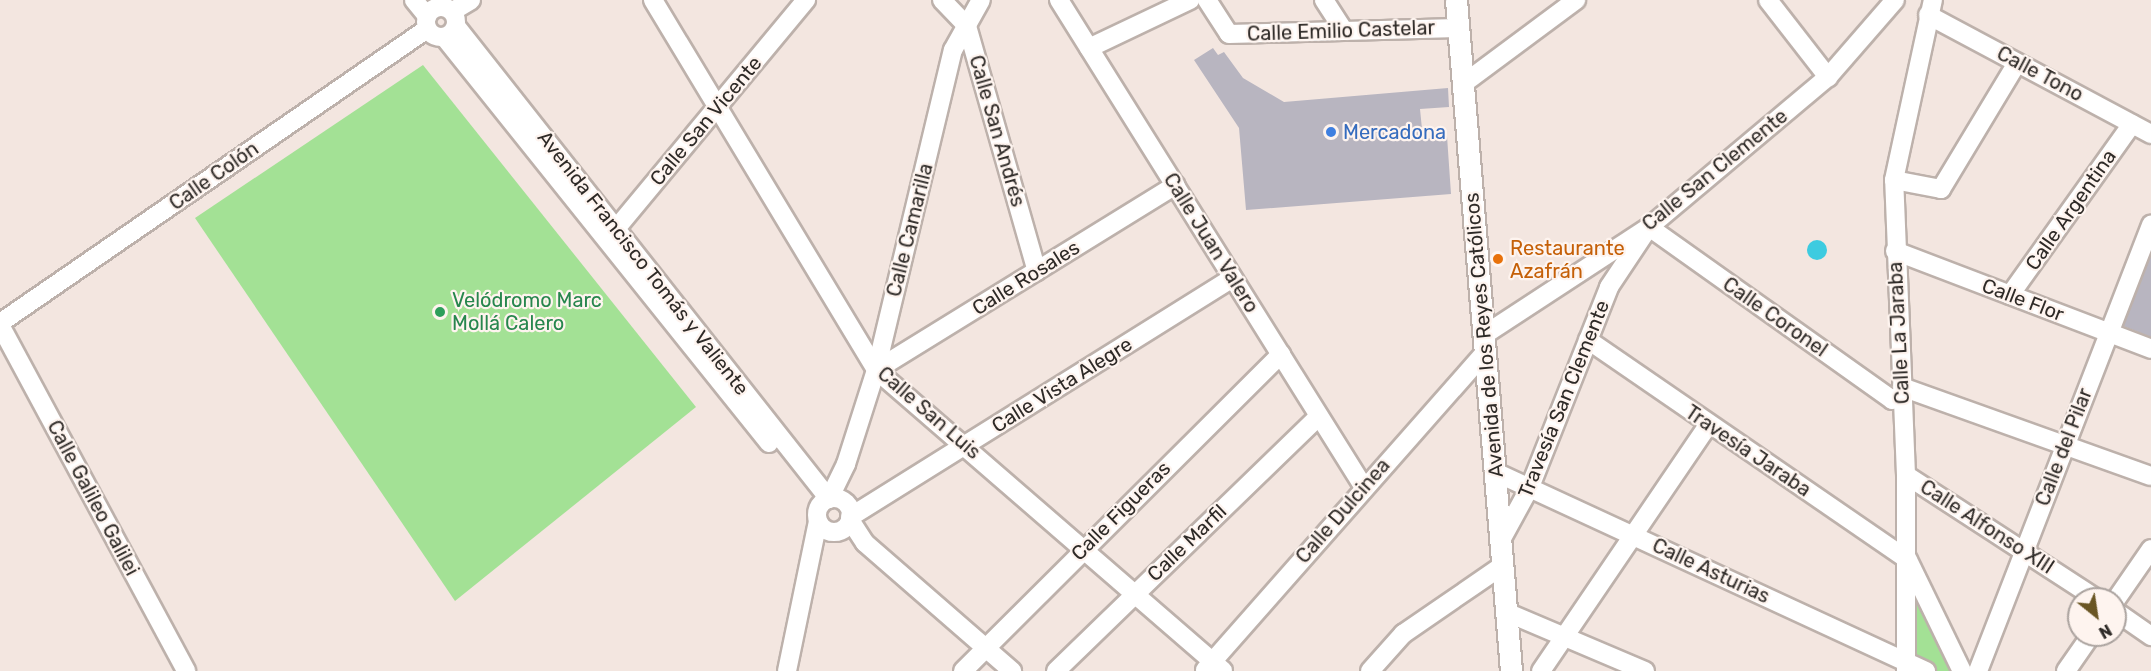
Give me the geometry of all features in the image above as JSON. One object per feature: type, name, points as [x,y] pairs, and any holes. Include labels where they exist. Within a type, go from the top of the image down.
[{"type":"street","name":"Avenida Francisco Tomás y Valiente","points":[[414,0],[440,18],[823,508]]},
{"type":"street","name":"Calle Colón","points":[[0,324],[440,18],[471,0]]},
{"type":"street","name":"Calle San Luis","points":[[653,0],[876,370],[1137,591],[1213,668]]},
{"type":"street","name":"Calle San Vicente","points":[[611,235],[806,0]]},
{"type":"street","name":"Calle San Andrés","points":[[942,0],[967,26],[1037,271]]},
{"type":"street","name":"Calle Camarilla","points":[[823,508],[846,464],[876,370],[953,50],[981,0]]},
{"type":"street","name":"Calle Juan Valero","points":[[1059,0],[1363,486]]},
{"type":"street","points":[[1089,48],[1190,0]]},
{"type":"street","name":"Calle Emilio Castelar","points":[[1207,0],[1229,34],[1458,28]]},
{"type":"street","points":[[1324,0],[1344,31]]},
{"type":"street","name":"Avenida de los Reyes Católicos","points":[[1455,0],[1510,671]]},
{"type":"street","points":[[1463,84],[1576,0]]},
{"type":"street","points":[[1768,0],[1828,77]]},
{"type":"street","name":"Calle San Clemente","points":[[1484,344],[1649,227],[1828,77],[1895,0]]},
{"type":"street","name":"Calle Tono","points":[[1931,8],[2017,63],[2151,134]]},
{"type":"street","name":"Calle La Jaraba","points":[[1906,667],[1908,560],[1906,475],[1895,251],[1894,180],[1931,8]]},
{"type":"street","points":[[1894,180],[1941,189],[2017,63]]},
{"type":"street","name":"Calle Argentina","points":[[2010,296],[2132,124]]},
{"type":"street","name":"Calle Rosales","points":[[876,370],[1176,185]]},
{"type":"street","name":"Calle del Pilar","points":[[1978,671],[2062,445],[2110,334],[2151,224]]},
{"type":"street","name":"Travesía San Clemente","points":[[1500,542],[1530,487],[1609,287],[1649,227]]},
{"type":"street","name":"Calle Coronel","points":[[1649,227],[1892,400],[1902,391],[2151,476]]},
{"type":"street","name":"Calle Flor","points":[[1895,251],[2151,350]]},
{"type":"street","name":"Calle Vista Alegre","points":[[848,518],[967,446],[1233,278]]},
{"type":"street","name":"Calle Galileo Galilei","points":[[0,324],[186,671]]},
{"type":"street","name":"Travesía Jaraba","points":[[1588,340],[1708,425],[1908,560]]},
{"type":"street","name":"Calle Dulcinea","points":[[1213,668],[1484,344]]},
{"type":"street","name":"Calle Figueras","points":[[963,671],[1084,547],[1281,354]]},
{"type":"street","name":"Calle Marfil","points":[[1056,671],[1319,416]]},
{"type":"street","points":[[1541,671],[1563,634],[1634,535],[1708,425]]},
{"type":"street","name":"Calle Camarilla","points":[[846,464],[848,518]]},
{"type":"street","name":"Calle Asturias","points":[[1495,472],[1634,535],[1906,667],[1926,671]]},
{"type":"street","name":"Calle Alfonso XIII","points":[[1906,475],[2078,587]]},
{"type":"street","points":[[823,508],[848,518]]},
{"type":"street","points":[[823,508],[848,518],[865,543],[1012,671]]},
{"type":"street","points":[[787,671],[823,508]]},
{"type":"street","points":[[812,560],[848,518]]},
{"type":"street","points":[[2125,587],[2151,549]]},
{"type":"street","points":[[1908,560],[1962,671]]},
{"type":"street","points":[[1370,671],[1402,634],[1502,566]]},
{"type":"street","points":[[1506,612],[1563,634],[1645,671]]},
{"type":"street","points":[[2127,619],[2151,636]]},
{"type":"street","points":[[2066,671],[2083,647]]},
{"type":"green space","name":"Velódromo Marc Mollá Calero","points":[[423,65],[696,407],[455,601],[195,218]]},
{"type":"green space","points":[[1908,560],[1962,671],[1926,671],[1906,663]]},
{"type":"water","points":[[1817,240],[1824,243],[1827,250],[1824,257],[1817,260],[1810,257],[1807,250],[1810,243]]},
{"type":"building","name":"Mercadona","points":[[1213,48],[1218,55],[1224,52],[1243,78],[1284,102],[1448,88],[1449,107],[1420,109],[1423,139],[1447,136],[1451,194],[1246,210],[1239,128],[1194,60]]},
{"type":"building","points":[[2151,255],[2151,337],[2123,326]]},
{"type":"place","name":"Mercadona","points":[[1331,132]]},
{"type":"place","name":"Restaurante Azafrán","points":[[1498,259]]},
{"type":"place","name":"Velódromo Marc Mollá Calero","points":[[440,312]]}]
